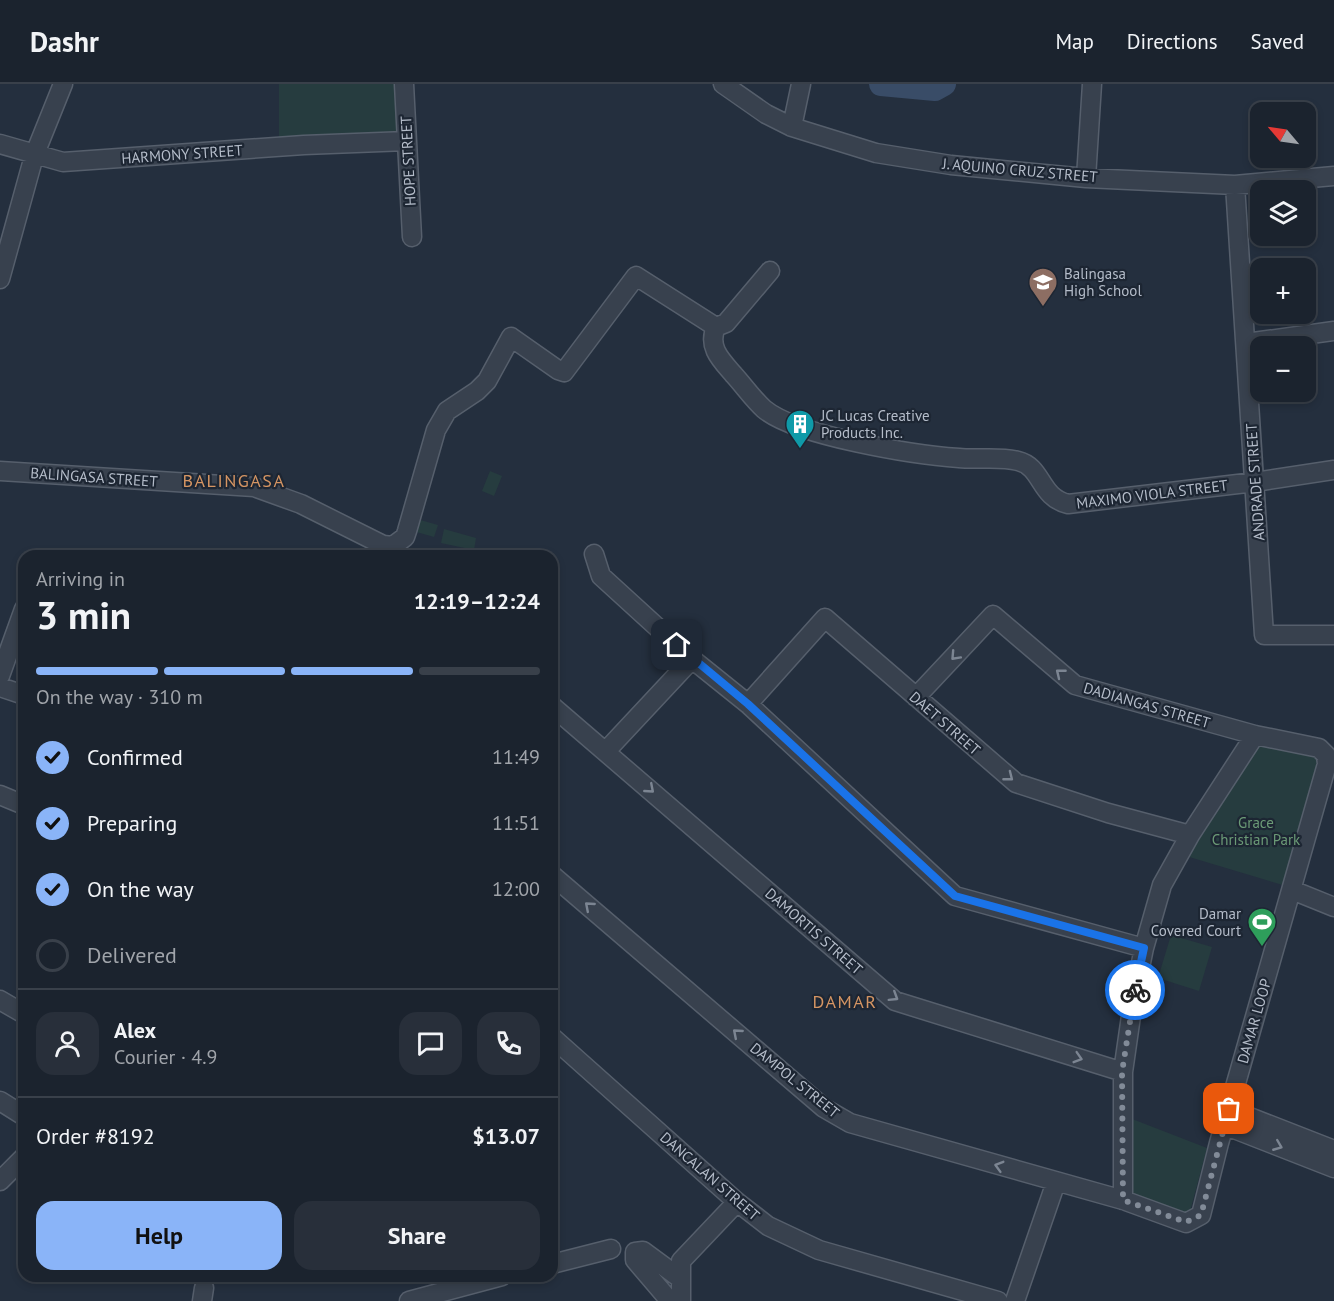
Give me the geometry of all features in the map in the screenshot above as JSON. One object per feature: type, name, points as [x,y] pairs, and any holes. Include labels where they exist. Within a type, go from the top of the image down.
[{"type":"street","points":[[0,279],[34,156],[63,84]]},
{"type":"street","name":"HOPE STREET","points":[[404,84],[412,237]]},
{"type":"street","name":"J. AQUINO CRUZ STREET","points":[[723,84],[766,114],[792,126],[876,153],[951,165],[1086,178],[1235,185],[1334,176]]},
{"type":"street","points":[[792,126],[801,84]]},
{"type":"street","points":[[1086,178],[1092,84]]},
{"type":"street","name":"HARMONY STREET","points":[[0,144],[34,156],[63,162],[304,145],[407,141]]},
{"type":"street","name":"ANDRADE STREET","points":[[1235,185],[1264,635],[1334,635]]},
{"type":"street","points":[[717,327],[726,323],[770,271]]},
{"type":"street","name":"BALINGASA STREET","points":[[0,471],[254,487],[302,504],[382,545],[393,546],[405,537],[436,430],[443,415],[482,387],[511,337],[564,372],[636,276],[717,327]]},
{"type":"street","name":"MAXIMO VIOLA STREET","points":[[717,327],[714,334],[714,350],[765,409],[778,418],[801,428],[877,447],[958,458],[1017,461],[1035,472],[1051,497],[1058,502],[1068,504],[1255,482],[1334,470]]},
{"type":"street","points":[[1246,343],[1334,331]]},
{"type":"street","points":[[594,554],[601,576],[693,659],[748,704],[955,896],[1144,948]]},
{"type":"street","name":"DADIANGAS STREET","points":[[916,697],[993,615],[1075,685],[1255,735],[1319,748],[1326,755]]},
{"type":"street","name":"DAET STREET","points":[[748,704],[825,618],[1016,783],[1108,813],[1190,835]]},
{"type":"street","points":[[0,676],[18,626]]},
{"type":"street","points":[[606,751],[693,659]]},
{"type":"street","points":[[0,687],[18,693]]},
{"type":"street","name":"DAMORTIS STREET","points":[[558,711],[895,1001],[1122,1072]]},
{"type":"street","points":[[1123,1200],[1122,1072],[1132,1002],[1144,948],[1162,885],[1190,835],[1255,735]]},
{"type":"street","name":"DAMAR LOOP","points":[[1123,1200],[1186,1222],[1195,1220],[1201,1215],[1226,1117],[1328,764],[1326,755]]},
{"type":"street","points":[[0,795],[18,802]]},
{"type":"street","name":"DAMPOL STREET","points":[[558,879],[824,1108],[850,1123],[1123,1200]]},
{"type":"street","points":[[1293,885],[1334,895]]},
{"type":"street","points":[[1293,885],[1334,907]]},
{"type":"street","points":[[0,1000],[18,1010]]},
{"type":"street","name":"DANCALAN STREET","points":[[558,1042],[737,1202],[768,1226],[819,1250],[998,1301]]},
{"type":"street","points":[[0,1101],[18,1112]]},
{"type":"street","points":[[1226,1117],[1334,1150]]},
{"type":"street","points":[[1226,1117],[1334,1168]]},
{"type":"street","points":[[0,1181],[18,1164]]},
{"type":"street","points":[[1015,1301],[1056,1182]]},
{"type":"street","points":[[681,1301],[681,1261],[737,1202]]},
{"type":"street","points":[[558,1262],[611,1249]]},
{"type":"street","points":[[670,1301],[635,1260],[635,1252],[643,1251],[681,1279]]},
{"type":"street","points":[[410,1301],[480,1282]]},
{"type":"green space","points":[[279,84],[395,84],[399,138],[279,145]]},
{"type":"green space","points":[[490,471],[502,476],[494,496],[482,491]]},
{"type":"green space","points":[[417,519],[438,525],[434,537],[413,531]]},
{"type":"green space","points":[[444,529],[476,538],[474,550],[441,543]]},
{"type":"green space","name":"Grace Christian Park","points":[[1257,743],[1315,756],[1321,764],[1286,886],[1186,856]]},
{"type":"green space","points":[[1171,935],[1212,947],[1199,991],[1158,978]]},
{"type":"green space","points":[[1127,1117],[1207,1148],[1189,1215],[1131,1204]]},
{"type":"waterway","points":[[881,84],[935,89],[944,84]]},
{"type":"way so far","points":[[1135,990],[1122,1072],[1123,1200],[1186,1222],[1195,1220],[1201,1215],[1229,1109]]},
{"type":"place","name":"Balingasa High School","points":[[1043,308]]},
{"type":"place","name":"JC Lucas Creative Products Inc.","points":[[800,450]]},
{"type":"place","name":"Damar Covered Court","points":[[1262,948]]},
{"type":"district","name":"BALINGASA","points":[[234,480]]},
{"type":"district","name":"DAMAR","points":[[845,1001]]},
{"type":"route","points":[[677,645],[748,704],[955,896],[1144,948],[1135,990]]}]
